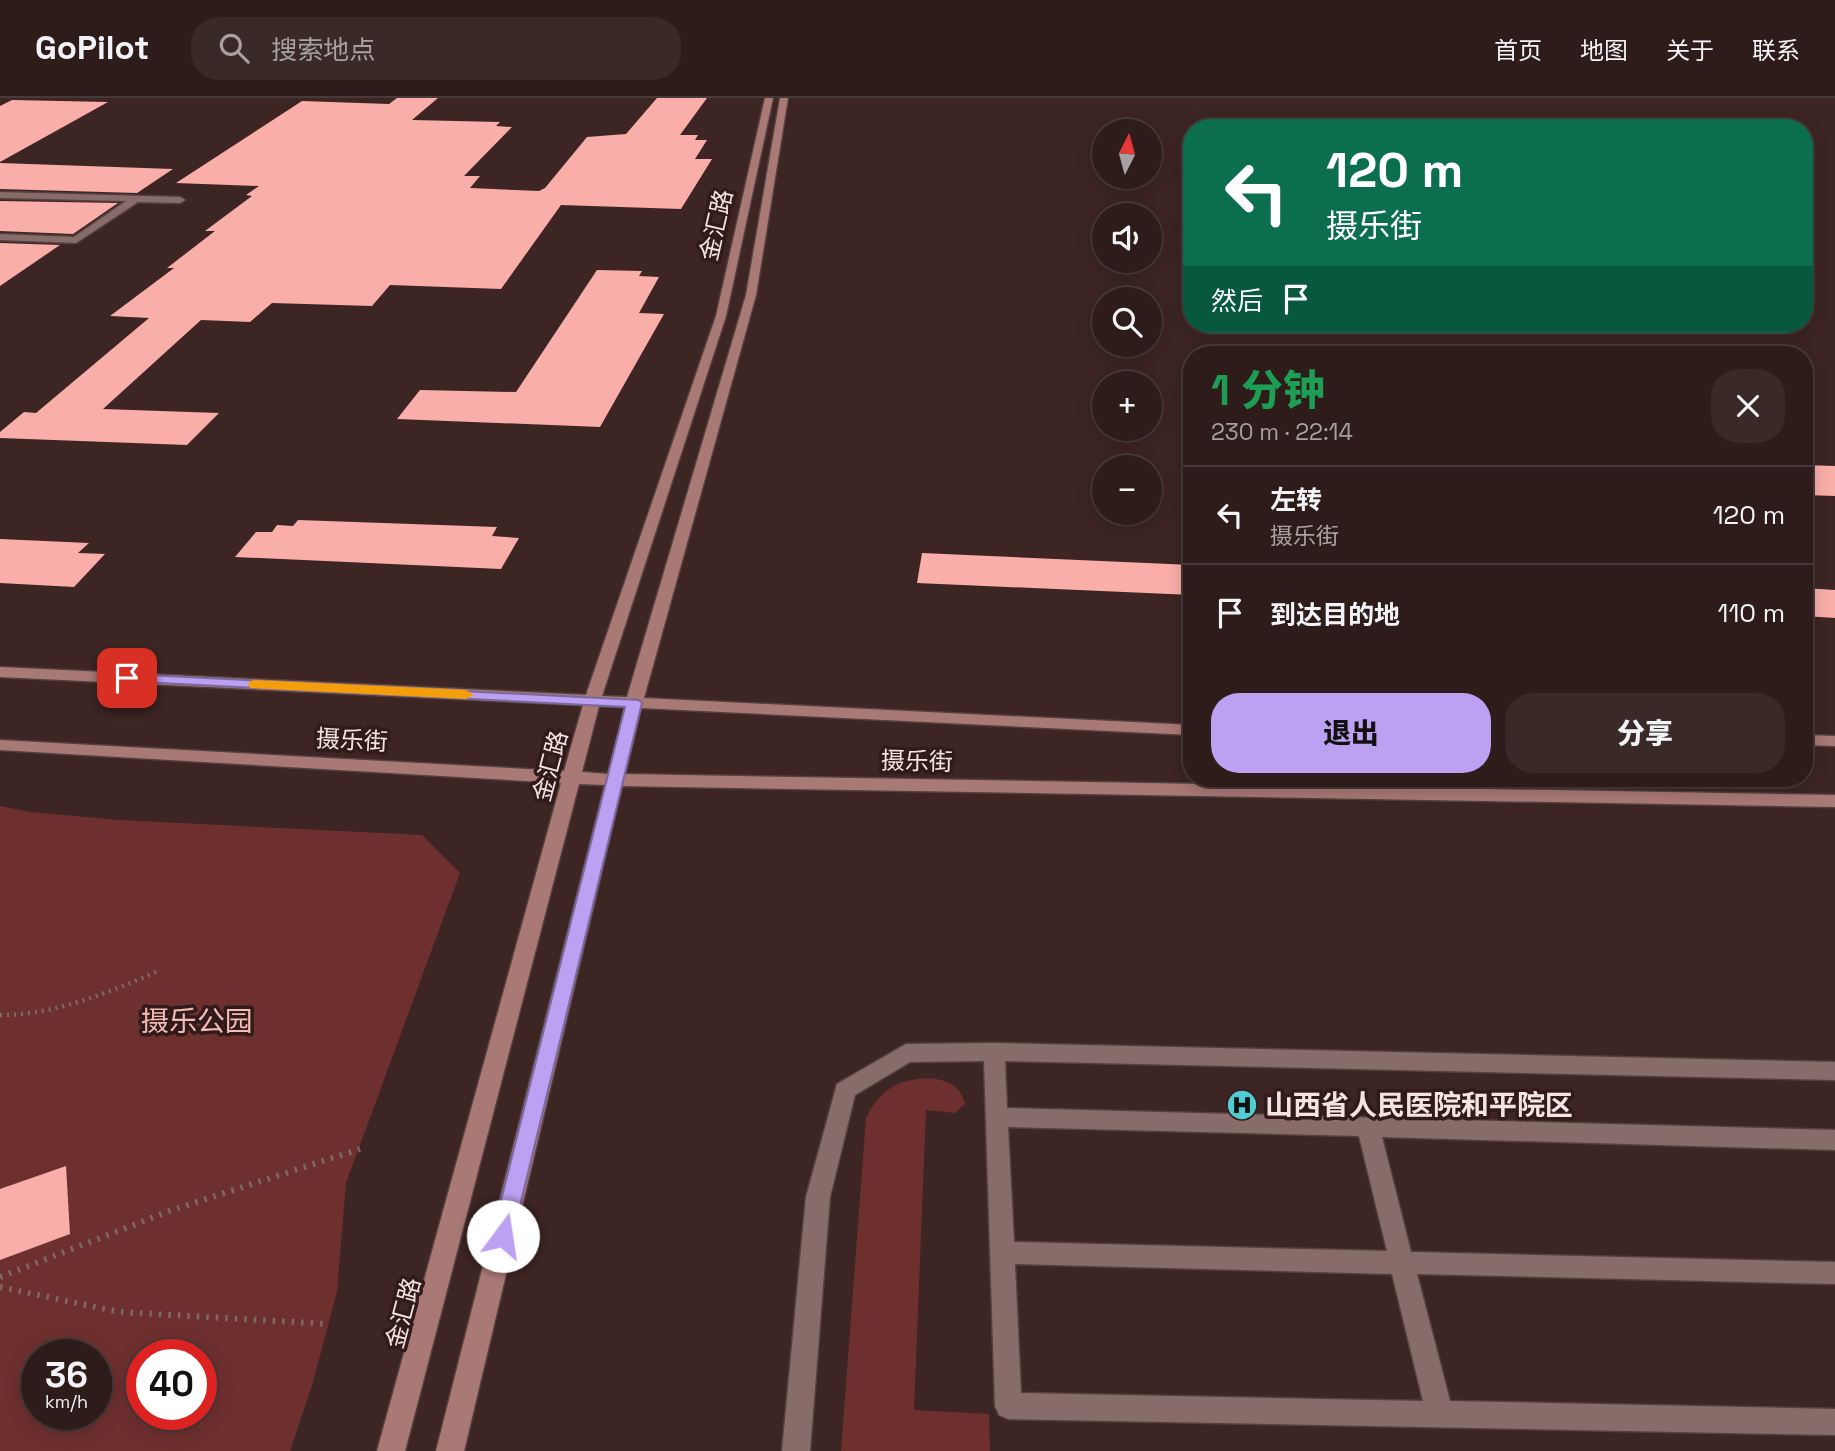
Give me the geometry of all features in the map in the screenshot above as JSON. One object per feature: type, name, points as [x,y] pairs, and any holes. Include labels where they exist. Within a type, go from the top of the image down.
[{"type":"street","name":"金汇路","points":[[391,1451],[592,701],[720,316],[769,98]]},
{"type":"street","name":"金汇路","points":[[450,1451],[634,703],[751,295],[784,98]]},
{"type":"street","points":[[0,195],[180,200]]},
{"type":"street","points":[[0,237],[76,240],[136,199]]},
{"type":"street","name":"摄乐街","points":[[0,672],[1183,730]]},
{"type":"street","points":[[1813,740],[1835,741]]},
{"type":"street","name":"摄乐街","points":[[0,745],[617,780],[1835,800]]},
{"type":"street","points":[[994,1052],[1008,1406],[1835,1422]]},
{"type":"street","points":[[796,1451],[818,1197],[845,1090],[906,1053],[994,1052],[1835,1071]]},
{"type":"street","points":[[997,1117],[1835,1140]]},
{"type":"street","points":[[1368,1127],[1440,1415]]},
{"type":"street","points":[[1003,1252],[1835,1273]]},
{"type":"path","points":[[0,1015],[19,1015],[99,998],[160,970]]},
{"type":"path","points":[[0,1277],[172,1210],[360,1149]]},
{"type":"path","points":[[0,1287],[120,1312],[328,1324]]},
{"type":"green space","name":"摄乐公园","points":[[0,806],[31,812],[119,820],[422,835],[460,873],[346,1183],[337,1292],[313,1382],[290,1451],[0,1451]]},
{"type":"green space","points":[[928,1078],[952,1084],[960,1092],[965,1104],[955,1113],[926,1110],[914,1410],[989,1414],[990,1451],[841,1451],[866,1118],[878,1100],[891,1088],[907,1081]]},
{"type":"building","points":[[397,98],[438,98],[412,120],[500,122],[496,126],[512,127],[464,176],[480,176],[470,188],[539,191],[545,188],[587,137],[626,134],[657,98],[707,98],[680,135],[698,135],[695,140],[707,140],[695,159],[712,159],[681,209],[561,205],[501,289],[390,285],[372,306],[272,303],[250,322],[201,320],[103,409],[219,413],[187,445],[0,438],[0,432],[24,412],[36,413],[149,318],[110,316],[174,268],[167,268],[215,231],[205,231],[252,196],[246,195],[259,186],[176,183],[302,101],[389,104]]},
{"type":"building","points":[[12,100],[108,102],[0,162],[0,106]]},
{"type":"building","points":[[0,163],[173,169],[137,193],[0,189]]},
{"type":"building","points":[[0,201],[118,203],[73,234],[0,231]]},
{"type":"building","points":[[0,243],[60,245],[0,286]]},
{"type":"building","points":[[597,270],[642,271],[639,276],[659,277],[639,313],[664,314],[600,427],[397,419],[420,390],[516,392]]},
{"type":"building","points":[[1813,465],[1835,466],[1835,496],[1813,495]]},
{"type":"building","points":[[298,520],[497,527],[492,536],[519,538],[501,569],[235,557],[256,532],[272,532],[277,525],[293,526]]},
{"type":"building","points":[[0,539],[89,543],[78,553],[105,554],[74,587],[0,583]]},
{"type":"building","points":[[922,553],[1183,565],[1183,595],[917,583]]},
{"type":"building","points":[[1813,589],[1835,590],[1835,618],[1813,617]]},
{"type":"building","points":[[66,1166],[70,1234],[0,1260],[0,1189]]},
{"type":"slow traffic","points":[[255,685],[466,695]]},
{"type":"place","name":"山西省人民医院和平院区","points":[[1242,1105]]},
{"type":"route","points":[[127,678],[634,703],[503,1236]]}]
